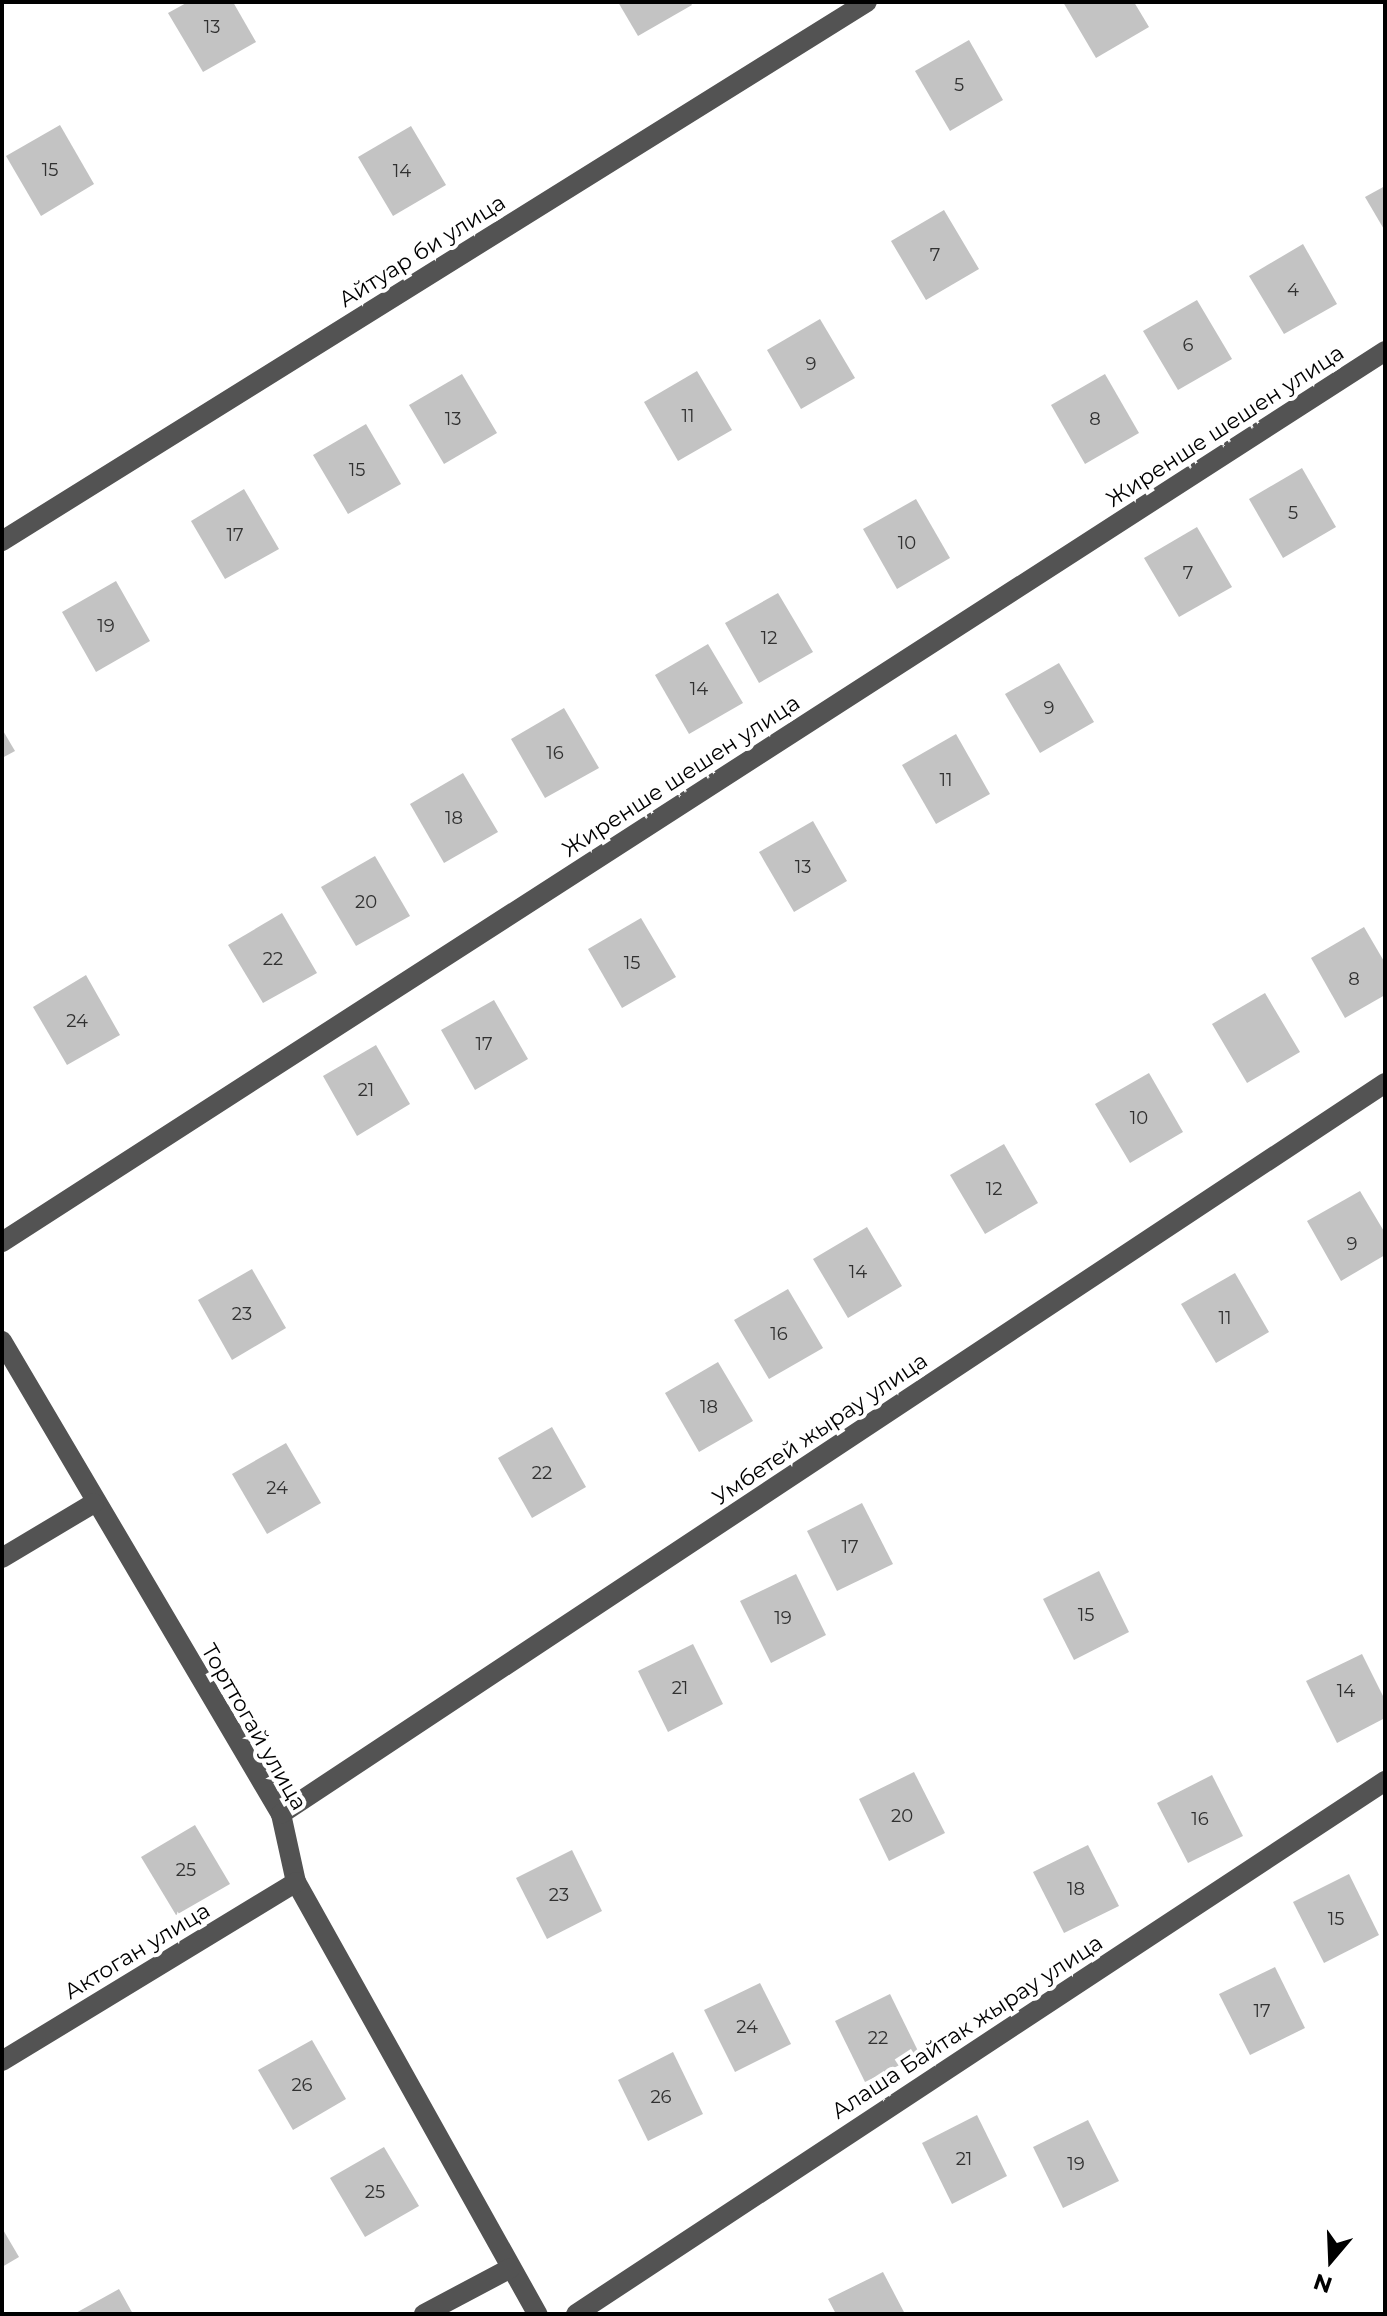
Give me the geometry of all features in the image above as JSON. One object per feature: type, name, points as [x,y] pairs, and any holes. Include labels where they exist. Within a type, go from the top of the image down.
[{"type":"street","name":"Айтуар би улица","points":[[2,541],[867,2]]},
{"type":"street","name":"Жиренше шешен улица","points":[[2,1242],[1385,351]]},
{"type":"street","name":"Умбетей жырау улица","points":[[281,1814],[1385,1083]]},
{"type":"street","name":"Торттогай улица","points":[[2,1341],[94,1503],[281,1814],[296,1882],[537,2314]]},
{"type":"street","points":[[2,1558],[94,1503]]},
{"type":"street","name":"Алаша Байтак жырау улица","points":[[576,2314],[1385,1781]]},
{"type":"street","name":"Актоган улица","points":[[2,2061],[296,1882]]},
{"type":"street","points":[[424,2314],[511,2268]]},
{"type":"building","points":[[188,2],[233,2],[256,42],[203,72],[168,13]]},
{"type":"building","points":[[618,2],[690,2],[692,5],[638,36]]},
{"type":"building","points":[[1063,2],[1134,2],[1149,27],[1096,58]]},
{"type":"building","points":[[969,40],[1003,100],[950,131],[915,71]]},
{"type":"building","points":[[60,125],[94,184],[41,216],[6,156]]},
{"type":"building","points":[[411,126],[446,185],[393,216],[358,157]]},
{"type":"building","points":[[1385,186],[1385,231],[1365,197]]},
{"type":"building","points":[[944,210],[979,269],[926,300],[891,241]]},
{"type":"building","points":[[1303,244],[1337,304],[1284,334],[1249,276]]},
{"type":"building","points":[[1197,300],[1232,359],[1178,390],[1143,331]]},
{"type":"building","points":[[820,319],[855,378],[801,409],[767,350]]},
{"type":"building","points":[[697,371],[732,430],[678,461],[644,402]]},
{"type":"building","points":[[462,374],[497,433],[444,464],[409,405]]},
{"type":"building","points":[[1105,374],[1139,433],[1085,464],[1051,405]]},
{"type":"building","points":[[366,424],[401,484],[348,514],[313,455]]},
{"type":"building","points":[[1302,468],[1336,527],[1283,558],[1249,499]]},
{"type":"building","points":[[244,489],[279,549],[225,579],[191,521]]},
{"type":"building","points":[[916,499],[950,558],[897,589],[863,529]]},
{"type":"building","points":[[1197,527],[1232,587],[1179,617],[1144,558]]},
{"type":"building","points":[[116,581],[150,641],[96,672],[62,612]]},
{"type":"building","points":[[778,593],[813,652],[759,683],[725,623]]},
{"type":"building","points":[[708,644],[743,703],[689,734],[655,675]]},
{"type":"building","points":[[1059,663],[1094,722],[1040,753],[1005,694]]},
{"type":"building","points":[[564,708],[599,768],[545,798],[511,739]]},
{"type":"building","points":[[2,729],[15,751],[2,758]]},
{"type":"building","points":[[956,734],[990,794],[936,824],[902,765]]},
{"type":"building","points":[[463,773],[498,832],[444,863],[410,804]]},
{"type":"building","points":[[813,821],[847,881],[794,912],[759,852]]},
{"type":"building","points":[[375,856],[410,916],[356,946],[321,887]]},
{"type":"building","points":[[282,913],[317,973],[263,1003],[228,945]]},
{"type":"building","points":[[641,918],[676,977],[622,1008],[588,949]]},
{"type":"building","points":[[1364,927],[1385,963],[1385,995],[1345,1018],[1311,958]]},
{"type":"building","points":[[86,975],[120,1035],[67,1065],[33,1007]]},
{"type":"building","points":[[1265,993],[1300,1052],[1247,1083],[1212,1024]]},
{"type":"building","points":[[494,1000],[528,1059],[475,1090],[441,1030]]},
{"type":"building","points":[[376,1045],[410,1104],[357,1136],[323,1076]]},
{"type":"building","points":[[1149,1073],[1183,1132],[1130,1163],[1095,1104]]},
{"type":"building","points":[[1004,1144],[1038,1203],[985,1234],[950,1175]]},
{"type":"building","points":[[1360,1191],[1385,1233],[1385,1255],[1341,1281],[1307,1221]]},
{"type":"building","points":[[867,1227],[902,1286],[848,1318],[813,1259]]},
{"type":"building","points":[[252,1269],[286,1328],[232,1360],[198,1300]]},
{"type":"building","points":[[1235,1273],[1269,1332],[1216,1363],[1181,1304]]},
{"type":"building","points":[[788,1289],[823,1348],[769,1379],[734,1320]]},
{"type":"building","points":[[718,1362],[753,1421],[699,1452],[665,1393]]},
{"type":"building","points":[[552,1427],[586,1487],[532,1518],[498,1458]]},
{"type":"building","points":[[286,1443],[321,1503],[267,1534],[232,1474]]},
{"type":"building","points":[[862,1503],[893,1564],[837,1591],[807,1531]]},
{"type":"building","points":[[1099,1571],[1129,1632],[1074,1660],[1043,1599]]},
{"type":"building","points":[[796,1574],[826,1635],[771,1663],[740,1601]]},
{"type":"building","points":[[693,1644],[723,1704],[668,1732],[638,1671]]},
{"type":"building","points":[[1362,1654],[1385,1700],[1385,1718],[1337,1743],[1306,1681]]},
{"type":"building","points":[[914,1772],[945,1833],[889,1861],[859,1799]]},
{"type":"building","points":[[1212,1775],[1243,1836],[1188,1863],[1157,1803]]},
{"type":"building","points":[[195,1825],[230,1884],[176,1915],[141,1857]]},
{"type":"building","points":[[1088,1845],[1119,1906],[1064,1933],[1033,1872]]},
{"type":"building","points":[[572,1850],[602,1911],[547,1939],[516,1878]]},
{"type":"building","points":[[1349,1874],[1379,1935],[1324,1963],[1293,1902]]},
{"type":"building","points":[[1275,1967],[1305,2028],[1250,2055],[1219,1994]]},
{"type":"building","points":[[760,1983],[791,2044],[735,2072],[704,2010]]},
{"type":"building","points":[[890,1994],[920,2055],[865,2082],[835,2021]]},
{"type":"building","points":[[312,2040],[346,2099],[293,2130],[258,2070]]},
{"type":"building","points":[[673,2052],[703,2114],[648,2141],[618,2080]]},
{"type":"building","points":[[977,2115],[1007,2176],[952,2204],[922,2143]]},
{"type":"building","points":[[1088,2120],[1119,2181],[1063,2208],[1033,2147]]},
{"type":"building","points":[[384,2147],[419,2206],[365,2237],[330,2178]]},
{"type":"building","points":[[2,2228],[19,2257],[2,2267]]},
{"type":"building","points":[[883,2272],[905,2314],[836,2314],[828,2299]]},
{"type":"building","points":[[119,2289],[133,2314],[74,2314]]}]
